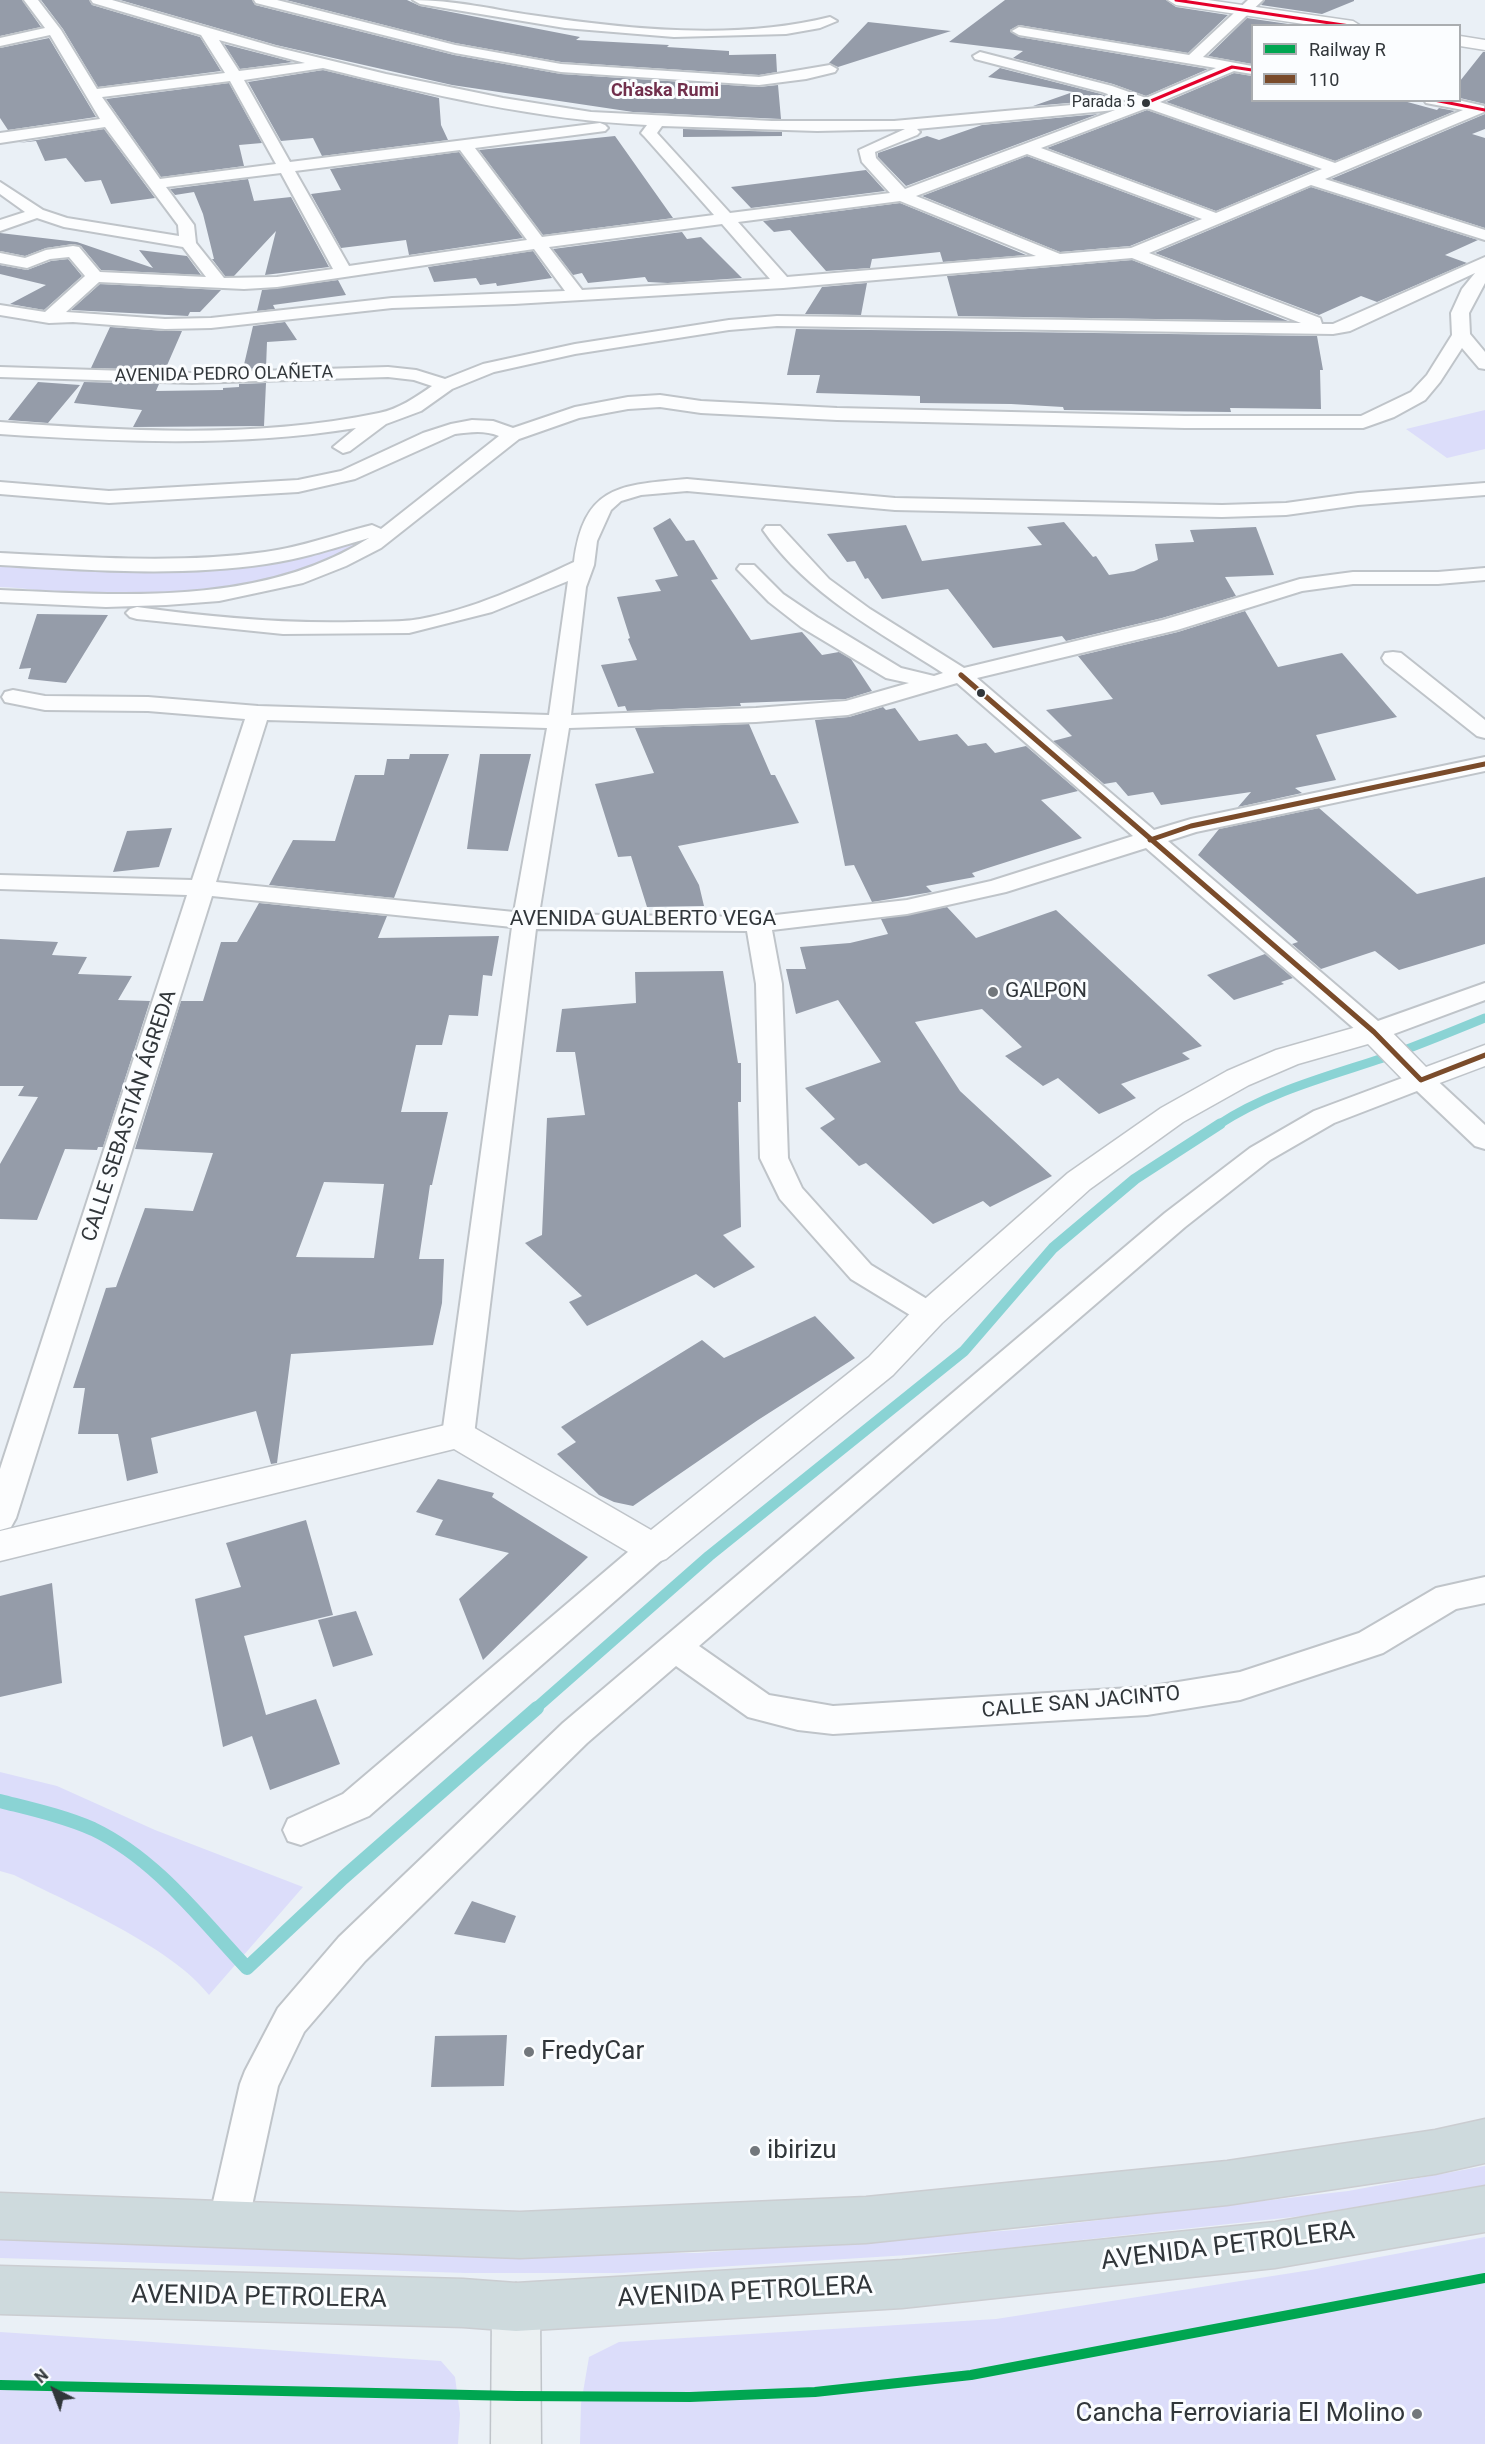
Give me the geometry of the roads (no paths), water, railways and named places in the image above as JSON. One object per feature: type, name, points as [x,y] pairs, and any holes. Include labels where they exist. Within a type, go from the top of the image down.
[{"type":"highway","points":[[0,2216],[520,2235],[866,2220],[1227,2183],[1435,2151],[1485,2141]]},
{"type":"highway","name":"AVENIDA PETROLERA","points":[[0,2290],[463,2303],[516,2307],[902,2284],[1275,2245],[1485,2209]]},
{"type":"main road","points":[[516,2307],[516,2444]]},
{"type":"street","points":[[31,0],[54,30],[109,122],[186,225],[188,243],[219,282]]},
{"type":"street","points":[[98,0],[207,33],[388,79],[562,113],[657,120],[862,126],[936,124],[1146,103]]},
{"type":"street","points":[[261,0],[492,57],[561,68],[735,80],[784,79],[830,69]]},
{"type":"street","points":[[420,0],[542,22],[667,34],[761,33],[806,28],[830,21]]},
{"type":"street","points":[[1176,0],[1250,5],[1343,24]]},
{"type":"street","points":[[1192,60],[1250,5]]},
{"type":"street","points":[[525,34],[542,22]]},
{"type":"street","points":[[0,42],[54,30]]},
{"type":"street","points":[[1019,31],[1251,70]]},
{"type":"street","points":[[207,33],[235,76],[343,271]]},
{"type":"street","points":[[1461,41],[1485,45]]},
{"type":"street","points":[[492,57],[508,46]]},
{"type":"street","points":[[981,56],[1088,83],[1334,168]]},
{"type":"street","points":[[93,94],[333,64]]},
{"type":"street","points":[[50,318],[95,277],[277,282],[538,243],[902,196],[1146,103],[1232,67]]},
{"type":"street","points":[[1442,102],[1482,109]]},
{"type":"street","points":[[0,309],[50,318],[73,316],[165,324],[210,323],[392,303],[783,283],[1134,254],[1334,168],[1482,109]]},
{"type":"street","points":[[156,184],[657,120]]},
{"type":"street","points":[[657,120],[649,133],[783,283]]},
{"type":"street","points":[[0,138],[109,122]]},
{"type":"street","points":[[936,124],[878,144],[867,150],[868,159],[902,196],[1062,261]]},
{"type":"street","points":[[464,145],[577,295]]},
{"type":"street","points":[[1028,149],[1215,218]]},
{"type":"street","points":[[1309,179],[1485,235]]},
{"type":"street","points":[[0,187],[37,213],[64,222],[188,243]]},
{"type":"street","points":[[0,226],[37,213]]},
{"type":"street","points":[[0,258],[27,263],[46,255],[73,251],[111,231]]},
{"type":"street","points":[[73,251],[95,277]]},
{"type":"street","points":[[1134,254],[1333,329]]},
{"type":"street","points":[[343,447],[365,429],[414,407],[446,385],[489,368],[575,349],[729,325],[777,321],[1333,329],[1344,327],[1485,262]]},
{"type":"street","points":[[0,596],[105,601],[219,595],[253,590],[296,579],[339,562],[374,544],[466,469],[512,435],[575,412],[660,400],[701,406],[837,414],[1209,423],[1363,422],[1387,413],[1418,396],[1434,378],[1461,335],[1460,313],[1471,289],[1485,272]]},
{"type":"street","points":[[1461,335],[1485,364]]},
{"type":"street","name":"AVENIDA PEDRO OLAÑETA","points":[[0,372],[192,378],[388,372],[416,375],[446,385]]},
{"type":"street","points":[[0,428],[71,434],[242,433],[335,425],[388,417]]},
{"type":"street","points":[[0,488],[107,497],[276,489],[314,484],[349,475],[420,441],[478,424],[491,424],[512,435]]},
{"type":"street","points":[[335,425],[349,475]]},
{"type":"street","points":[[458,1435],[525,921],[559,722],[576,587],[584,565],[587,541],[602,507],[614,497],[639,489],[687,485],[895,504],[1222,511],[1286,509],[1485,489]]},
{"type":"street","points":[[0,559],[136,566],[265,558],[308,549],[406,520]]},
{"type":"street","points":[[773,530],[822,583],[863,613],[962,675],[1397,1055],[1485,1140]]},
{"type":"street","points":[[31,597],[158,616],[261,626],[337,629],[418,625],[472,613],[527,593],[584,565]]},
{"type":"street","points":[[747,568],[776,598],[829,634],[894,673],[938,684]]},
{"type":"street","points":[[13,697],[45,703],[201,706],[258,712],[559,722],[756,715],[848,708],[938,684],[962,675],[1169,625],[1300,585],[1353,578],[1438,578],[1485,574]]},
{"type":"street","points":[[1393,658],[1485,731]]},
{"type":"street","name":"CALLE SEBASTIÁN ÁGREDA","points":[[0,1518],[258,712]]},
{"type":"street","name":"AVENIDA GUALBERTO VEGA","points":[[0,882],[203,888],[525,921],[758,924],[907,907],[997,887],[1191,826],[1485,764]]},
{"type":"street","points":[[758,924],[770,984],[774,1158],[789,1192],[861,1272],[930,1314]]},
{"type":"street","points":[[228,2224],[259,2084],[291,2020],[352,1949],[567,1742],[1175,1220],[1260,1154],[1324,1118],[1397,1055],[1485,991]]},
{"type":"street","points":[[301,1830],[356,1805],[604,1594],[653,1549],[881,1366],[930,1314],[1079,1181],[1172,1115],[1238,1078],[1287,1057],[1485,1055]]},
{"type":"street","points":[[0,1546],[458,1435],[653,1549]]},
{"type":"street","name":"CALLE SAN JACINTO","points":[[676,1648],[760,1707],[821,1719],[1147,1701],[1251,1683],[1371,1643],[1448,1597],[1485,1590]]},
{"type":"waterway","points":[[1218,1125],[1277,1094],[1396,1053],[1485,1018]]},
{"type":"waterway","points":[[535,1709],[709,1556],[964,1351],[1053,1248],[1135,1179],[1220,1124]]},
{"type":"waterway","points":[[0,1801],[47,1813],[93,1829],[137,1856],[176,1891],[247,1968],[343,1878],[537,1708]]},
{"type":"rail line","name":"R","points":[[0,2385],[517,2396],[690,2397],[815,2392],[971,2375],[1485,2278]]},
{"type":"place","name":"Parada 5","points":[[1146,103]]},
{"type":"place","name":"GALPON","points":[[993,992]]},
{"type":"place","name":"FredyCar","points":[[529,2052]]},
{"type":"place","name":"ibirizu","points":[[755,2151]]},
{"type":"place","name":"Cancha Ferroviaria El Molino","points":[[1417,2414]]},
{"type":"district","name":"Ch'aska Rumi","points":[[665,91]]}]
